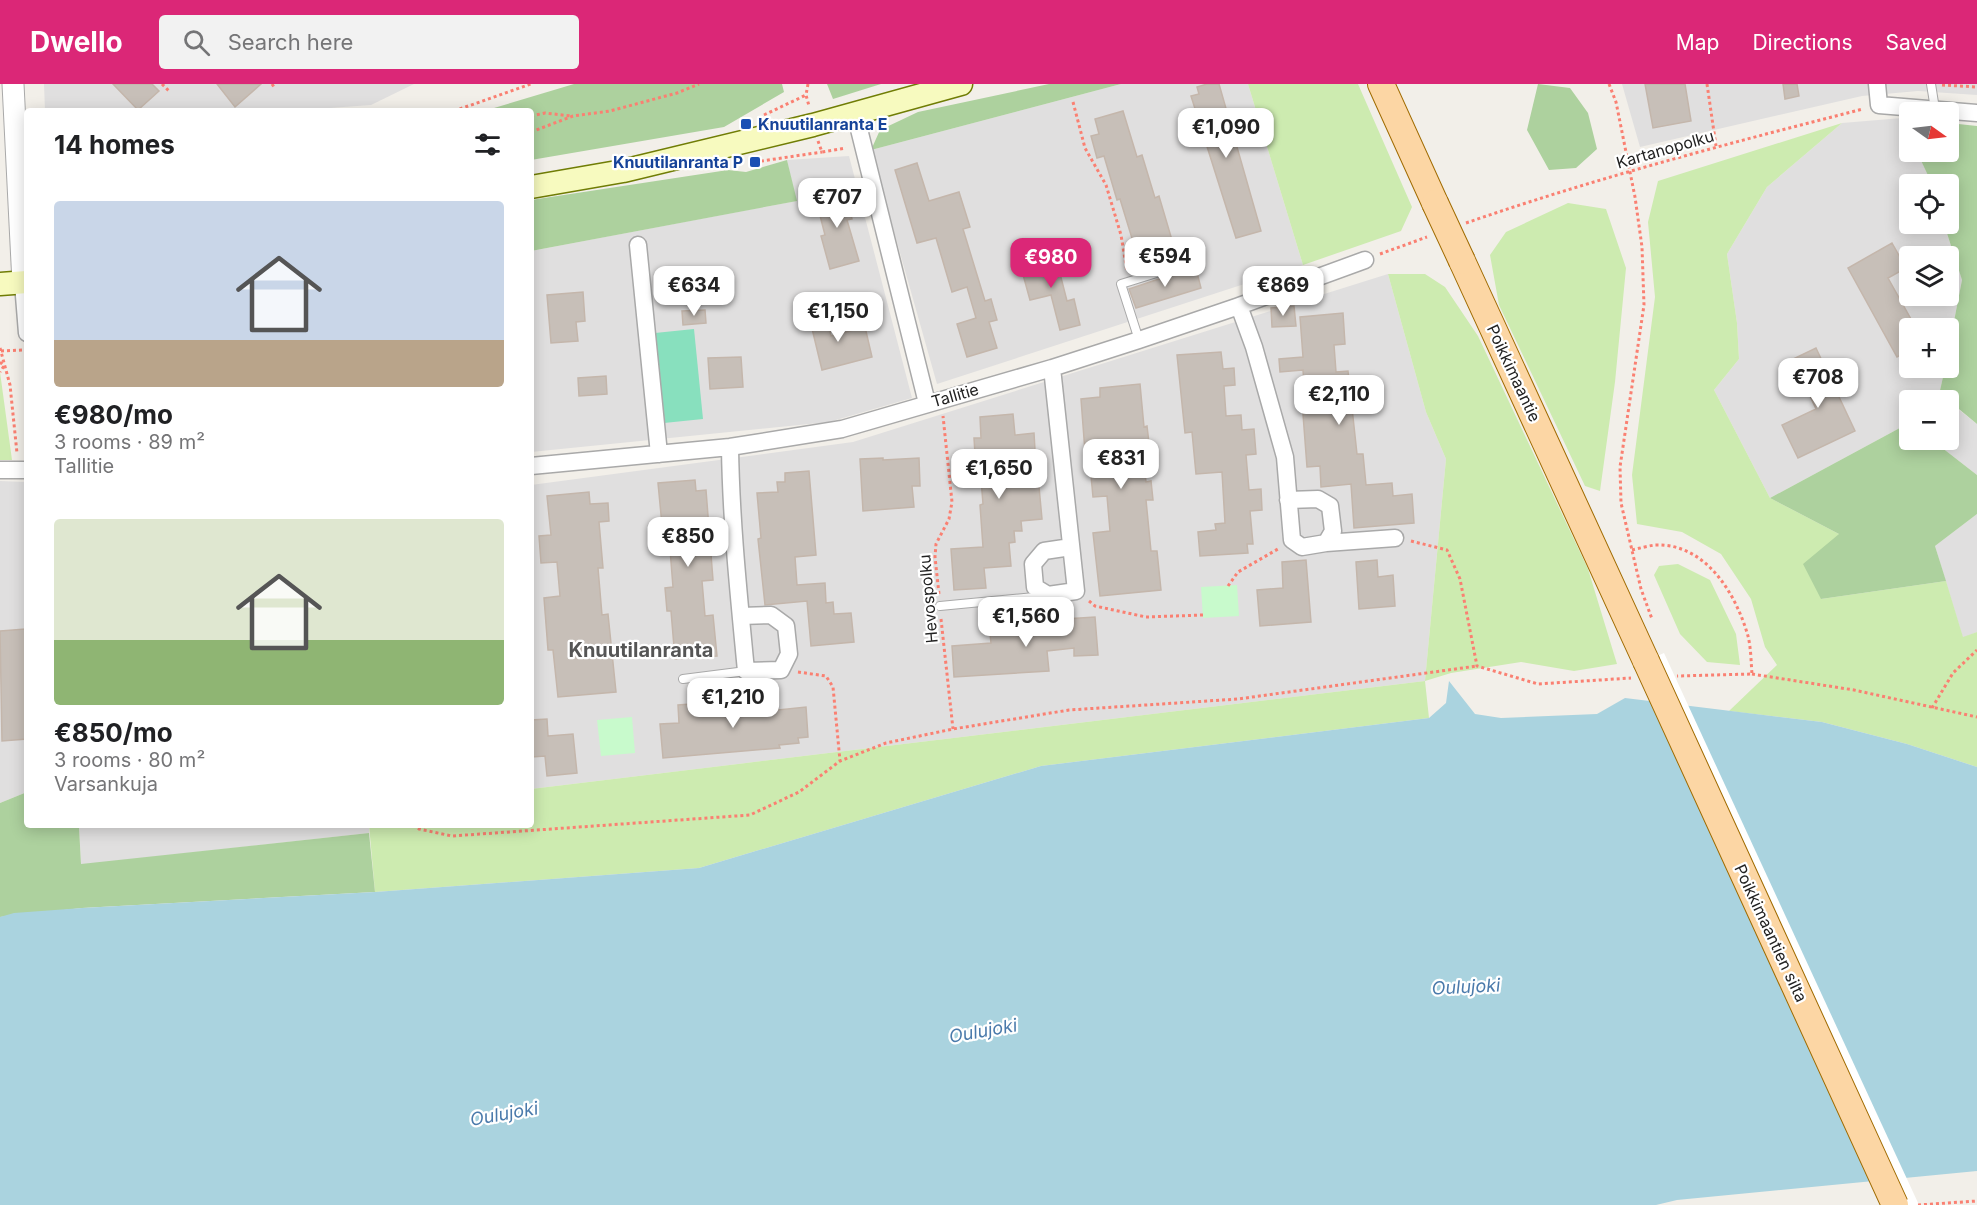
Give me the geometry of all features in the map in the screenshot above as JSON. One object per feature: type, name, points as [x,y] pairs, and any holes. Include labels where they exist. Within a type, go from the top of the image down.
[{"type":"main road","points":[[534,186],[623,171],[961,84]]},
{"type":"main road","name":"Poikkimaantie","points":[[1381,84],[1462,261],[1640,670]]},
{"type":"main road","points":[[0,284],[24,282]]},
{"type":"main road","name":"Poikkimaantien silta","points":[[1640,670],[1895,1205]]},
{"type":"street","points":[[13,84],[24,266]]},
{"type":"street","points":[[1877,84],[1880,105],[1899,107]]},
{"type":"street","points":[[1959,112],[1977,113]]},
{"type":"street","points":[[855,113],[934,401]]},
{"type":"street","points":[[638,245],[659,454]]},
{"type":"street","name":"Tallitie","points":[[534,466],[730,447],[842,429],[1052,368],[1139,340],[1365,260]]},
{"type":"street","points":[[1239,306],[1254,347],[1285,457],[1292,540],[1302,547],[1395,538]]},
{"type":"street","points":[[1052,368],[1076,591],[1048,595],[1035,587],[1033,564],[1044,551],[1071,546]]},
{"type":"street","points":[[730,447],[731,494],[741,616],[746,671],[781,670],[789,654],[786,626],[771,615],[741,616]]},
{"type":"street","points":[[0,470],[23,470]]},
{"type":"street","points":[[1288,501],[1318,499],[1330,506],[1333,531],[1326,543]]},
{"type":"lane","points":[[1931,84],[1934,102]]},
{"type":"lane","points":[[1139,340],[1121,284],[1189,263]]},
{"type":"lane","points":[[940,606],[1048,595]]},
{"type":"lane","points":[[683,680],[746,671]]},
{"type":"path","points":[[162,84],[170,92]]},
{"type":"path","points":[[465,108],[531,84]]},
{"type":"path","points":[[534,131],[573,116],[610,111],[677,93],[699,84]]},
{"type":"path","points":[[1609,84],[1616,102],[1631,172],[1641,247],[1644,304],[1620,467],[1621,503],[1641,589],[1653,621]]},
{"type":"path","points":[[1707,84],[1716,146]]},
{"type":"path","points":[[1931,84],[1977,87]]},
{"type":"path","points":[[756,119],[806,95]]},
{"type":"path","points":[[1072,102],[1085,148],[1106,185],[1121,235],[1128,281]]},
{"type":"path","name":"Kartanopolku","points":[[1461,225],[1555,193],[1716,146],[1880,105]]},
{"type":"path","points":[[534,115],[545,113],[573,116]]},
{"type":"path","points":[[755,162],[822,152]]},
{"type":"path","points":[[1365,260],[1435,234]]},
{"type":"path","points":[[23,470],[10,385],[0,350],[24,349]]},
{"type":"path","points":[[0,362],[4,366]]},
{"type":"path","points":[[0,372],[4,366]]},
{"type":"path","name":"Hevospolku","points":[[934,401],[952,502],[949,519],[936,544],[934,557],[953,729]]},
{"type":"path","points":[[1395,538],[1447,550],[1460,579],[1477,666]]},
{"type":"path","points":[[1228,586],[1238,572],[1292,540]]},
{"type":"path","points":[[1632,550],[1655,545],[1674,547],[1696,556],[1717,573],[1738,606],[1749,639],[1752,674]]},
{"type":"path","points":[[1076,591],[1095,606],[1146,616],[1203,615]]},
{"type":"path","points":[[1932,708],[1953,674],[1977,650]]},
{"type":"path","points":[[418,828],[452,836],[750,815],[799,792],[840,760],[886,743],[953,729],[1069,710],[1238,699],[1477,666],[1538,684],[1640,670]]},
{"type":"path","points":[[781,670],[826,676],[833,687],[840,760]]},
{"type":"path","points":[[1669,676],[1752,674],[1854,690],[1977,717]]},
{"type":"path","points":[[1918,1205],[1977,1201]]},
{"type":"shaded area","points":[[44,84],[414,84],[371,105],[330,108],[45,108]]},
{"type":"shaded area","points":[[1121,84],[1248,84],[1303,265],[937,384],[871,150]]},
{"type":"shaded area","points":[[1622,84],[1977,84],[1977,95],[1918,91],[1862,96],[1640,147]]},
{"type":"shaded area","points":[[1899,118],[1899,162],[1922,162],[1927,174],[1899,174],[1899,234],[1947,234],[1951,246],[1899,246],[1899,306],[1957,306],[1955,318],[1899,318],[1899,378],[1943,378],[1940,390],[1899,390],[1899,428],[1770,498],[1714,390],[1739,359],[1737,323],[1727,254],[1767,187],[1842,123]]},
{"type":"shaded area","points":[[849,156],[912,398],[829,422],[534,452],[534,250],[796,201],[787,160]]},
{"type":"shaded area","points":[[1959,271],[1962,280],[1959,295]]},
{"type":"shaded area","points":[[1388,274],[1426,412],[1446,459],[1425,681],[534,789],[534,485],[853,442]]},
{"type":"shaded area","points":[[1959,410],[1977,424],[1977,475],[1945,450],[1959,450]]},
{"type":"shaded area","points":[[0,481],[24,482],[24,793],[0,803]]},
{"type":"shaded area","points":[[1977,514],[1977,632],[1963,638],[1935,546]]},
{"type":"shaded area","points":[[79,828],[369,828],[369,833],[81,865]]},
{"type":"green space","points":[[574,84],[782,84],[784,92],[724,127],[534,159],[534,108],[494,108]]},
{"type":"green space","points":[[827,84],[881,84],[833,99]]},
{"type":"green space","points":[[1049,84],[1121,84],[871,150],[880,130],[918,112]]},
{"type":"green space","points":[[1248,84],[1358,84],[1412,207],[1401,231],[1303,265]]},
{"type":"green space","points":[[1538,84],[1570,88],[1588,113],[1597,149],[1576,168],[1549,170],[1527,130]]},
{"type":"green space","points":[[1842,123],[1767,187],[1727,254],[1737,323],[1739,359],[1714,390],[1770,498],[1839,534],[1821,599],[1946,581],[1963,637],[1977,632],[1977,767],[1907,744],[1822,722],[1729,711],[1777,665],[1765,647],[1751,599],[1721,554],[1682,532],[1637,524],[1632,475],[1655,297],[1648,222],[1658,181]]},
{"type":"green space","points":[[1959,124],[1977,126],[1977,424],[1959,409],[1959,390],[1940,390],[1943,378],[1959,378],[1959,318],[1955,318],[1957,306],[1959,306],[1962,280],[1959,271],[1959,246],[1951,246],[1947,234],[1959,234],[1959,174],[1927,174],[1922,162],[1959,162]]},
{"type":"green space","points":[[787,160],[797,201],[534,250],[534,200],[728,170],[746,172]]},
{"type":"green space","points":[[1568,203],[1606,209],[1626,268],[1615,382],[1600,491],[1585,486],[1499,305],[1490,255],[1506,232]]},
{"type":"green space","points":[[1388,274],[1425,274],[1445,287],[1478,336],[1588,569],[1617,664],[1574,671],[1521,662],[1451,673],[1425,681],[1446,459],[1426,412]]},
{"type":"green space","points":[[694,329],[703,419],[664,423],[655,333]]},
{"type":"green space","points":[[0,372],[12,460],[0,460]]},
{"type":"green space","points":[[1899,428],[1899,450],[1945,450],[1977,475],[1977,514],[1935,546],[1946,581],[1821,599],[1803,564],[1839,534],[1770,498]]},
{"type":"green space","points":[[1678,564],[1710,580],[1736,634],[1740,665],[1707,662],[1680,634],[1654,575],[1659,566]]},
{"type":"green space","points":[[1237,585],[1239,616],[1203,618],[1201,587]]},
{"type":"green space","points":[[1425,681],[1429,718],[1041,766],[699,868],[375,892],[369,828],[534,828],[534,789]]},
{"type":"green space","points":[[632,717],[635,753],[601,756],[597,720]]},
{"type":"green space","points":[[24,793],[24,828],[79,828],[81,864],[369,833],[375,892],[82,908],[0,917],[0,803]]},
{"type":"water","name":"Oulujoki","points":[[1449,681],[1475,714],[1501,718],[1597,714],[1625,698],[1822,722],[1907,744],[1977,767],[1977,1171],[1677,1200],[1656,1205],[0,1205],[0,917],[14,913],[82,908],[375,892],[699,868],[1041,766],[1429,718],[1446,703]]},
{"type":"pier","points":[[1664,653],[1919,1205],[1895,1205],[1646,661]]},
{"type":"building","points":[[113,84],[152,84],[159,91],[140,108],[136,108]]},
{"type":"building","points":[[217,84],[261,84],[235,107]]},
{"type":"building","points":[[1219,84],[1261,231],[1236,238],[1191,96],[1199,94],[1197,87]]},
{"type":"building","points":[[1645,84],[1685,84],[1691,121],[1653,128]]},
{"type":"building","points":[[1783,84],[1797,84],[1799,96],[1785,99]]},
{"type":"building","points":[[1123,111],[1137,157],[1142,155],[1155,198],[1159,196],[1174,247],[1179,245],[1183,258],[1142,271],[1104,156],[1097,158],[1091,136],[1099,134],[1095,119]]},
{"type":"building","points":[[917,163],[929,201],[959,192],[970,227],[963,229],[985,301],[991,299],[997,320],[989,322],[997,348],[967,357],[957,324],[976,318],[967,287],[952,292],[936,238],[917,243],[895,170]]},
{"type":"building","points":[[844,188],[852,219],[847,220],[859,261],[830,269],[821,236],[825,235],[815,196]]},
{"type":"building","points":[[1892,243],[1899,256],[1899,272],[1888,278],[1899,298],[1899,306],[1904,306],[1910,318],[1899,318],[1899,356],[1897,357],[1848,268]]},
{"type":"building","points":[[1055,254],[1067,301],[1074,299],[1080,325],[1060,330],[1051,295],[1030,300],[1022,271],[1031,268],[1029,261]]},
{"type":"building","points":[[1196,269],[1201,288],[1136,308],[1129,289],[1186,270],[1187,272]]},
{"type":"building","points":[[583,292],[585,321],[576,322],[578,341],[551,343],[547,295]]},
{"type":"building","points":[[1294,306],[1296,326],[1272,327],[1271,308]]},
{"type":"building","points":[[825,308],[831,336],[865,327],[872,357],[822,370],[808,312]]},
{"type":"building","points":[[705,310],[706,323],[683,325],[682,311]]},
{"type":"building","points":[[1343,313],[1345,344],[1334,345],[1336,372],[1348,371],[1357,454],[1363,454],[1366,485],[1392,483],[1393,496],[1412,494],[1414,523],[1354,528],[1351,484],[1321,487],[1320,466],[1307,467],[1302,401],[1305,401],[1303,370],[1280,372],[1279,359],[1303,357],[1300,317]]},
{"type":"building","points":[[1816,348],[1855,431],[1798,458],[1782,425],[1816,409],[1793,359]]},
{"type":"building","points":[[1221,352],[1223,369],[1234,368],[1235,385],[1224,386],[1226,416],[1241,415],[1242,430],[1254,429],[1256,454],[1246,455],[1249,490],[1261,489],[1262,510],[1250,511],[1253,544],[1247,544],[1248,553],[1200,556],[1198,532],[1216,530],[1215,524],[1225,523],[1222,472],[1196,474],[1192,432],[1185,433],[1177,355]]},
{"type":"building","points":[[741,357],[743,387],[710,389],[708,358]]},
{"type":"building","points":[[606,376],[607,394],[579,396],[578,378]]},
{"type":"building","points":[[1140,384],[1144,427],[1147,426],[1149,443],[1142,443],[1146,482],[1151,481],[1153,500],[1146,500],[1151,551],[1157,551],[1161,590],[1100,596],[1093,533],[1110,531],[1107,496],[1093,497],[1090,465],[1086,465],[1081,399],[1100,397],[1100,388]]},
{"type":"building","points":[[1013,414],[1015,435],[1034,433],[1035,450],[1027,451],[1028,477],[1038,476],[1042,519],[1021,521],[1022,531],[1014,531],[1015,542],[1009,543],[1011,566],[984,568],[986,588],[954,590],[951,549],[983,547],[980,505],[983,504],[979,454],[975,454],[974,438],[981,438],[980,417]]},
{"type":"building","points":[[883,458],[883,460],[919,458],[920,486],[912,486],[914,507],[863,511],[860,459]]},
{"type":"building","points":[[809,471],[816,555],[795,557],[797,585],[825,583],[826,603],[833,602],[834,614],[851,613],[854,642],[811,646],[807,601],[765,605],[758,539],[761,538],[757,493],[778,492],[777,482],[785,482],[785,473]]},
{"type":"building","points":[[695,480],[696,491],[706,490],[713,580],[702,581],[705,616],[713,615],[717,656],[675,659],[671,611],[667,611],[665,588],[673,587],[668,524],[662,525],[658,483]]},
{"type":"building","points":[[589,492],[590,504],[608,503],[609,521],[599,522],[603,568],[598,568],[602,615],[608,614],[616,692],[558,697],[553,650],[548,650],[544,598],[560,596],[557,562],[541,563],[539,536],[551,535],[547,496]]},
{"type":"building","points":[[1306,560],[1311,622],[1260,626],[1257,590],[1283,588],[1282,562]]},
{"type":"building","points":[[1377,560],[1378,577],[1393,575],[1395,606],[1359,609],[1356,562]]},
{"type":"building","points":[[1095,617],[1098,655],[1074,656],[1074,648],[1047,651],[1049,671],[954,677],[952,646],[991,643],[990,634],[1034,631],[1033,621]]},
{"type":"building","points":[[24,629],[24,739],[2,741],[0,631]]},
{"type":"building","points":[[777,696],[778,710],[806,707],[808,737],[798,738],[799,743],[779,745],[780,748],[663,758],[660,724],[679,723],[678,705],[705,703],[706,716],[737,713],[736,701]]},
{"type":"building","points":[[547,719],[548,736],[573,734],[577,773],[547,776],[545,756],[534,757],[534,720]]},
{"type":"place","name":"Knuutilanranta E","points":[[746,124]]},
{"type":"place","name":"Knuutilanranta P","points":[[755,162]]},
{"type":"district","name":"Knuutilanranta","points":[[641,650]]}]
